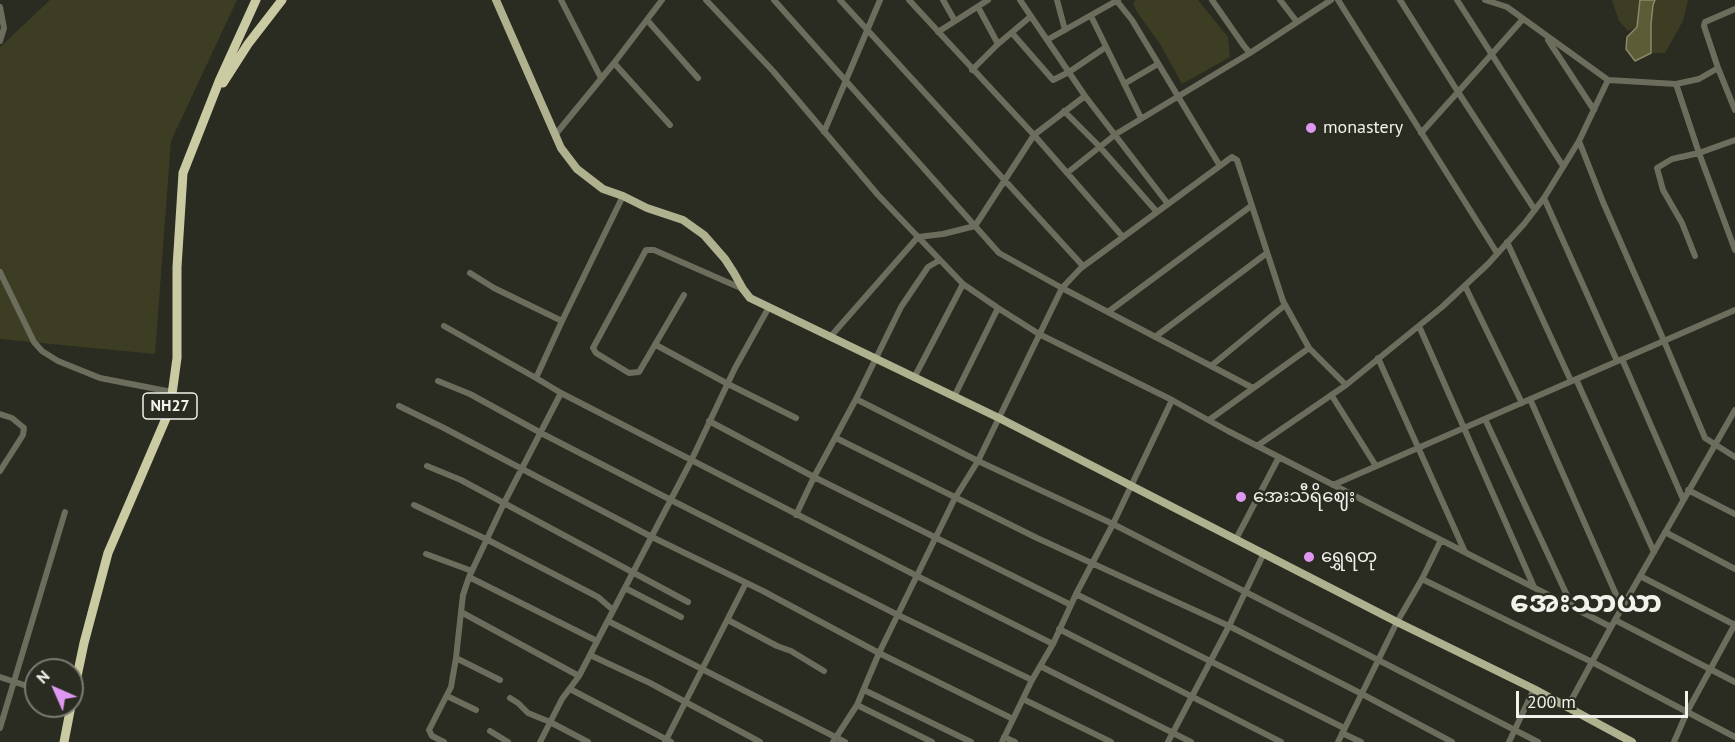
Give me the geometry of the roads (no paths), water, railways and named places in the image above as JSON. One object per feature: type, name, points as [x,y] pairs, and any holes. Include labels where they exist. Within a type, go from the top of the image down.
[{"type":"highway","name":"NH27","points":[[81,658],[108,553],[170,409],[177,358],[177,267],[183,172],[220,79],[256,0]]},
{"type":"highway","name":"NH27","points":[[212,101],[248,44],[282,0]]},
{"type":"highway","points":[[64,742],[69,718]]},
{"type":"main road","points":[[496,0],[561,148],[577,169],[603,189],[683,220],[704,235],[734,273],[750,298],[999,418],[1397,622],[1534,689],[1632,742]]},
{"type":"street","points":[[561,0],[602,78]]},
{"type":"street","points":[[555,135],[662,0]]},
{"type":"street","points":[[706,0],[773,71],[878,195],[963,284],[1040,334],[1611,627]]},
{"type":"street","points":[[774,0],[999,252],[1062,288],[1253,388]]},
{"type":"street","points":[[840,0],[1083,266]]},
{"type":"street","points":[[824,132],[880,0]]},
{"type":"street","points":[[909,0],[1034,135],[1123,237]]},
{"type":"street","points":[[943,0],[955,21]]},
{"type":"street","points":[[938,32],[988,0]]},
{"type":"street","points":[[1020,0],[1085,96],[1168,204]]},
{"type":"street","points":[[1057,0],[1065,30]]},
{"type":"street","points":[[1047,40],[1117,0],[1132,20],[1220,166]]},
{"type":"street","points":[[1212,0],[1250,53]]},
{"type":"street","points":[[1280,0],[1297,22]]},
{"type":"street","points":[[1067,172],[1116,134],[1250,53],[1331,0]]},
{"type":"street","points":[[1338,0],[1497,253]]},
{"type":"street","points":[[1400,0],[1534,210]]},
{"type":"street","points":[[1456,0],[1563,166]]},
{"type":"street","points":[[1485,0],[1507,7],[1608,80],[1676,84],[1699,79],[1718,68]]},
{"type":"street","points":[[978,7],[998,44]]},
{"type":"street","points":[[0,8],[4,28],[0,41]]},
{"type":"street","points":[[1735,9],[1705,22],[1704,26],[1735,110]]},
{"type":"street","points":[[1091,16],[1141,118]]},
{"type":"street","points":[[972,70],[1030,17]]},
{"type":"street","points":[[1421,133],[1524,19]]},
{"type":"street","points":[[647,20],[698,78]]},
{"type":"street","points":[[1012,33],[1054,80],[1106,47]]},
{"type":"street","points":[[1545,35],[1594,110]]},
{"type":"street","points":[[614,63],[670,125]]},
{"type":"street","points":[[1124,84],[1158,64]]},
{"type":"street","points":[[1257,446],[1346,385],[1465,286],[1497,253],[1544,198],[1579,141],[1608,80]]},
{"type":"street","points":[[1676,84],[1735,250]]},
{"type":"street","points":[[831,336],[918,237],[975,226],[1034,135],[1085,96]]},
{"type":"street","points":[[1064,111],[1100,146],[1157,212]]},
{"type":"street","points":[[1695,256],[1682,223],[1663,190],[1657,168],[1672,159],[1699,153],[1735,140]]},
{"type":"street","points":[[1579,141],[1705,438],[1735,457]]},
{"type":"street","points":[[834,740],[857,705],[879,652],[955,498],[978,461],[1062,288],[1083,266],[1233,157],[1285,305],[1309,348],[1346,385]]},
{"type":"street","points":[[536,378],[623,196]]},
{"type":"street","points":[[1544,198],[1683,499]]},
{"type":"street","points":[[1108,312],[1251,206]]},
{"type":"street","points":[[1507,242],[1654,552]]},
{"type":"street","points":[[684,295],[639,372],[629,373],[596,353],[593,348],[646,250],[654,250],[743,289]]},
{"type":"street","points":[[1155,337],[1266,253]]},
{"type":"street","points":[[796,515],[906,299],[928,267],[940,260]]},
{"type":"street","points":[[0,272],[34,342],[42,351],[58,361],[100,378],[172,392]]},
{"type":"street","points":[[471,273],[495,288],[562,321]]},
{"type":"street","points":[[914,378],[963,284]]},
{"type":"street","points":[[1465,286],[1521,403]]},
{"type":"street","points":[[1211,366],[1285,305]]},
{"type":"street","points":[[540,742],[562,699],[579,676],[608,621],[769,307]]},
{"type":"street","points":[[954,397],[998,308]]},
{"type":"street","points":[[1333,485],[1735,310]]},
{"type":"street","points":[[444,326],[561,393],[691,461],[1053,644]]},
{"type":"street","points":[[1419,326],[1534,587]]},
{"type":"street","points":[[656,345],[796,418]]},
{"type":"street","points":[[1209,420],[1309,348]]},
{"type":"street","points":[[1378,358],[1465,552]]},
{"type":"street","points":[[438,381],[470,394],[670,500],[1032,681]]},
{"type":"street","points":[[444,742],[432,735],[429,730],[451,687],[463,595],[504,503],[561,393]]},
{"type":"street","points":[[1332,396],[1376,466]]},
{"type":"street","points":[[856,399],[978,461],[1113,525],[1538,742]]},
{"type":"street","points":[[1530,399],[1622,608]]},
{"type":"street","points":[[1014,742],[1003,739],[1113,525],[1172,400]]},
{"type":"street","points":[[399,406],[442,426],[652,537],[746,582],[1013,719]]},
{"type":"street","points":[[1567,708],[1735,410]]},
{"type":"street","points":[[0,414],[12,418],[24,428],[23,435],[0,471]]},
{"type":"street","points":[[1485,419],[1573,607]]},
{"type":"street","points":[[709,421],[814,477],[1071,605]]},
{"type":"street","points":[[836,438],[955,498],[1229,626],[1452,742]]},
{"type":"street","points":[[1236,539],[1279,457]]},
{"type":"street","points":[[428,466],[461,480],[688,602]]},
{"type":"street","points":[[1688,490],[1735,514]]},
{"type":"street","points":[[414,505],[598,597],[613,610]]},
{"type":"street","points":[[0,728],[65,512]]},
{"type":"street","points":[[1665,532],[1735,568]]},
{"type":"street","points":[[1338,742],[1397,622],[1441,540]]},
{"type":"street","points":[[1168,742],[1229,626],[1264,553]]},
{"type":"street","points":[[426,554],[471,574],[597,641]]},
{"type":"street","points":[[1640,576],[1735,624],[1687,712],[1674,742]]},
{"type":"street","points":[[1422,579],[1592,662],[1735,737]]},
{"type":"street","points":[[570,689],[667,741],[746,582]]},
{"type":"street","points":[[625,588],[681,617]]},
{"type":"street","points":[[1076,594],[1361,742]]},
{"type":"street","points":[[461,612],[579,676]]},
{"type":"street","points":[[728,620],[791,651],[824,671]]},
{"type":"street","points":[[1615,620],[1735,682]]},
{"type":"street","points":[[608,621],[834,740],[845,742]]},
{"type":"street","points":[[1059,629],[1281,742]]},
{"type":"street","points":[[590,655],[651,683],[760,742]]},
{"type":"street","points":[[456,658],[500,680]]},
{"type":"street","points":[[1040,666],[1191,742]]},
{"type":"street","points":[[0,677],[24,684]]},
{"type":"street","points":[[1509,742],[1534,689]]},
{"type":"street","points":[[864,690],[971,742]]},
{"type":"street","points":[[447,696],[476,710]]},
{"type":"street","points":[[510,698],[528,713],[588,742]]},
{"type":"street","points":[[1023,699],[1111,742]]},
{"type":"street","points":[[857,705],[932,742]]},
{"type":"street","points":[[490,730],[508,742]]},
{"type":"place","name":"monastery","points":[[1311,128]]},
{"type":"place","name":"အေးသီရိဈေး","points":[[1241,497]]},
{"type":"place","name":"ရွှေရတု","points":[[1309,557]]},
{"type":"district","name":"အေးသာယာ","points":[[1586,603]]}]
